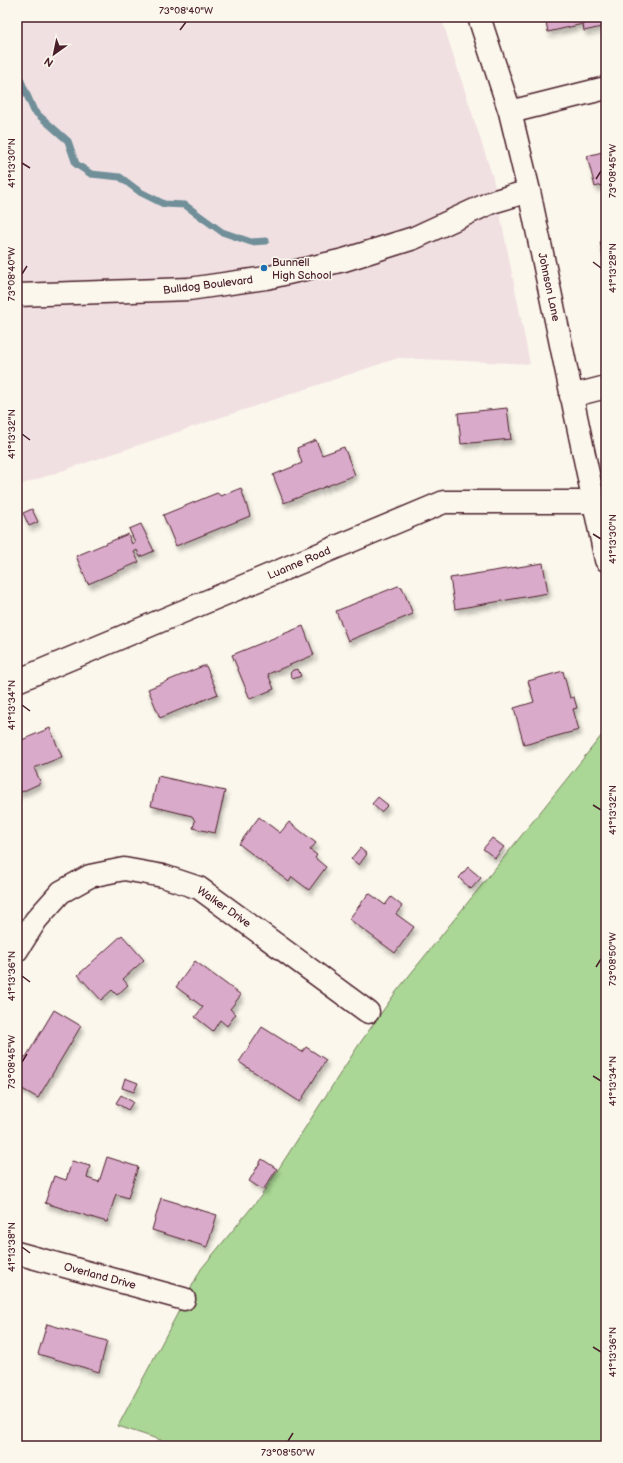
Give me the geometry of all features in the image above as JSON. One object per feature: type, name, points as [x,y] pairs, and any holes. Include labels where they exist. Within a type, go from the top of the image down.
[{"type":"street","name":"Johnson Lane","points":[[479,17],[510,112],[606,560]]},
{"type":"street","points":[[510,112],[606,88]]},
{"type":"street","name":"Bulldog Boulevard","points":[[17,295],[189,289],[266,278],[344,260],[414,238],[492,202],[528,191]]},
{"type":"street","points":[[571,396],[606,387]]},
{"type":"street","name":"Luanne Road","points":[[17,681],[444,502],[593,502]]},
{"type":"street","name":"Walker Drive","points":[[17,950],[36,920],[61,892],[90,876],[124,869],[132,870],[164,876],[199,888],[368,1012]]},
{"type":"street","name":"Overland Drive","points":[[17,1253],[184,1299]]},
{"type":"shaded area","name":"Bunnell High School","points":[[17,17],[441,17],[493,178],[530,364],[398,358],[17,486]]},
{"type":"green space","points":[[606,730],[606,1446],[179,1446],[118,1426],[201,1269],[261,1196],[358,1046],[396,992]]},
{"type":"building","points":[[545,17],[606,17],[606,26],[584,31],[583,24],[548,32]]},
{"type":"building","points":[[606,151],[606,184],[595,187],[587,156]]},
{"type":"building","points":[[606,240],[606,271],[600,242]]},
{"type":"building","points":[[507,408],[511,439],[461,444],[458,413]]},
{"type":"building","points":[[316,440],[322,455],[344,447],[355,475],[284,503],[273,475],[302,463],[297,448]]},
{"type":"building","points":[[241,488],[250,516],[176,546],[163,515],[217,493],[221,496]]},
{"type":"building","points":[[32,509],[38,522],[29,526],[23,513]]},
{"type":"building","points":[[141,524],[154,551],[140,557],[137,550],[134,552],[139,562],[88,584],[76,556],[128,534],[132,544],[135,542],[129,529]]},
{"type":"building","points":[[543,563],[548,593],[455,609],[450,578]]},
{"type":"building","points":[[398,586],[402,587],[413,614],[348,641],[336,611]]},
{"type":"building","points":[[303,626],[314,655],[268,674],[274,689],[250,699],[232,655]]},
{"type":"building","points":[[206,666],[218,694],[160,718],[148,689]]},
{"type":"building","points":[[298,669],[301,676],[293,679],[290,673],[293,670]]},
{"type":"building","points":[[563,671],[570,698],[574,697],[577,708],[573,709],[579,730],[524,745],[514,708],[534,702],[528,681]]},
{"type":"building","points":[[50,728],[62,757],[34,768],[41,783],[17,794],[17,742]]},
{"type":"building","points":[[158,776],[225,791],[215,833],[193,828],[195,821],[192,816],[151,806]]},
{"type":"building","points":[[378,797],[388,805],[381,812],[372,804]]},
{"type":"building","points":[[259,817],[280,833],[289,822],[316,843],[310,850],[317,855],[315,858],[326,867],[309,890],[292,877],[289,882],[239,844]]},
{"type":"building","points":[[492,838],[504,847],[495,858],[483,849]]},
{"type":"building","points":[[360,848],[367,854],[359,865],[351,859]]},
{"type":"building","points":[[468,867],[481,878],[471,889],[459,878]]},
{"type":"building","points":[[369,893],[385,905],[391,897],[402,906],[396,914],[414,927],[395,953],[349,919]]},
{"type":"building","points":[[122,935],[144,960],[123,979],[128,985],[117,995],[112,990],[101,1000],[78,975]]},
{"type":"building","points":[[195,961],[241,995],[230,1009],[236,1014],[227,1026],[220,1020],[213,1031],[195,1017],[203,1007],[176,987]]},
{"type":"building","points":[[54,1010],[81,1026],[38,1098],[17,1086],[17,1067],[23,1057],[26,1057]]},
{"type":"building","points":[[262,1027],[302,1052],[306,1047],[326,1060],[300,1102],[239,1062]]},
{"type":"building","points":[[125,1078],[138,1083],[134,1092],[122,1088]]},
{"type":"building","points":[[121,1095],[133,1102],[128,1110],[116,1103]]},
{"type":"building","points":[[107,1157],[138,1167],[128,1198],[116,1194],[107,1222],[45,1203],[54,1176],[66,1180],[72,1161],[90,1166],[87,1178],[99,1182]]},
{"type":"building","points":[[262,1159],[277,1169],[263,1190],[249,1181]]},
{"type":"building","points":[[161,1198],[217,1215],[207,1247],[152,1230]]},
{"type":"building","points":[[47,1324],[107,1341],[99,1372],[38,1354]]},
{"type":"waterway","points":[[17,72],[34,111],[68,141],[76,164],[91,174],[120,177],[140,192],[164,204],[185,205],[222,232],[251,242],[266,241]]},
{"type":"place","name":"Bunnell High School","points":[[264,268]]}]
